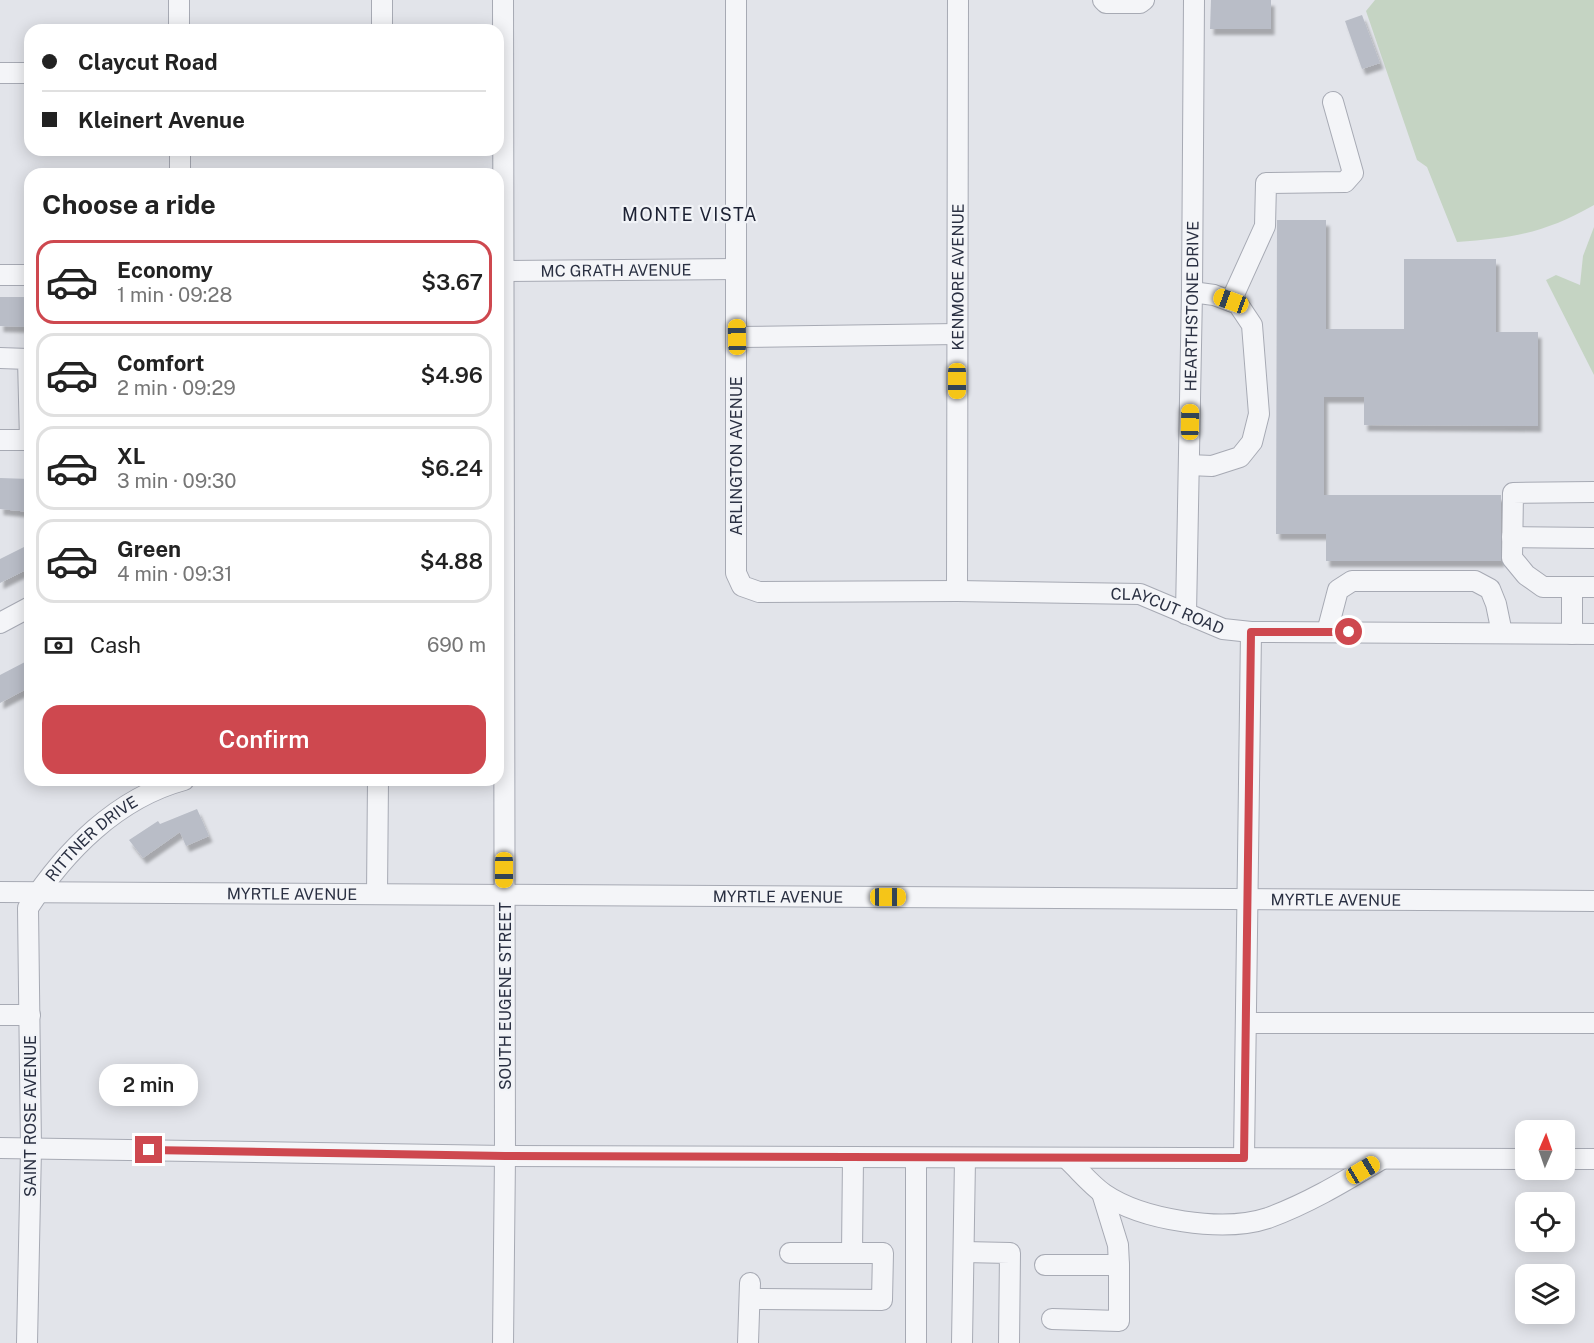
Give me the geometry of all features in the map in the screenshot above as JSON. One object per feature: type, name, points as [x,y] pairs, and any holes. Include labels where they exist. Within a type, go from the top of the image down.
[{"type":"street","points":[[179,0],[179,24]]},
{"type":"street","points":[[382,0],[382,24]]},
{"type":"street","name":"SOUTH EUGENE STREET","points":[[503,0],[503,24]]},
{"type":"street","name":"ARLINGTON AVENUE","points":[[736,0],[736,573],[742,586]]},
{"type":"street","name":"KENMORE AVENUE","points":[[957,591],[958,0]]},
{"type":"street","points":[[1103,0],[1106,3],[1140,3],[1144,0]]},
{"type":"street","name":"HEARTHSTONE DRIVE","points":[[1186,614],[1192,292],[1194,0]]},
{"type":"street","points":[[0,73],[24,73]]},
{"type":"street","points":[[1231,301],[1265,226],[1266,183],[1345,182],[1353,172],[1333,102]]},
{"type":"street","name":"MC GRATH AVENUE","points":[[504,271],[736,269]]},
{"type":"street","points":[[0,275],[24,274]]},
{"type":"street","points":[[1189,465],[1212,466],[1239,457],[1252,442],[1259,414],[1252,325],[1238,304],[1214,295],[1192,292]]},
{"type":"street","points":[[737,337],[957,334]]},
{"type":"street","points":[[0,358],[24,359]]},
{"type":"street","points":[[0,440],[24,440]]},
{"type":"street","points":[[1594,492],[1513,493],[1512,537],[1512,558],[1526,575],[1543,587],[1594,587]]},
{"type":"street","points":[[1512,537],[1594,538]]},
{"type":"street","points":[[1327,632],[1338,591],[1352,581],[1475,581],[1490,589],[1496,604],[1502,633]]},
{"type":"street","name":"CLAYCUT ROAD","points":[[742,586],[759,592],[957,591],[1140,594],[1223,629],[1251,632],[1594,634]]},
{"type":"street","points":[[1572,587],[1572,634]]},
{"type":"street","points":[[0,623],[24,610]]},
{"type":"street","points":[[1244,1158],[1251,632]]},
{"type":"street","name":"RITTNER DRIVE","points":[[39,892],[88,834],[129,802],[169,786]]},
{"type":"street","points":[[377,894],[378,786]]},
{"type":"street","name":"SOUTH EUGENE STREET","points":[[503,786],[505,1156],[503,1343]]},
{"type":"street","name":"MYRTLE AVENUE","points":[[0,892],[1594,900]]},
{"type":"street","name":"SAINT ROSE AVENUE","points":[[27,1343],[31,1148],[28,908],[39,892]]},
{"type":"street","points":[[0,1015],[30,1015]]},
{"type":"street","points":[[1246,1023],[1594,1023]]},
{"type":"street","points":[[0,1148],[505,1156],[1515,1159]]},
{"type":"street","points":[[852,1253],[854,1158]]},
{"type":"street","points":[[916,1158],[916,1343]]},
{"type":"street","points":[[1067,1158],[1102,1193],[1129,1208],[1179,1222],[1235,1224],[1266,1218],[1325,1194],[1382,1159]]},
{"type":"street","points":[[962,1343],[965,1159]]},
{"type":"street","points":[[1575,1159],[1594,1159]]},
{"type":"street","points":[[1052,1319],[1119,1321],[1118,1245],[1102,1193]]},
{"type":"street","points":[[964,1252],[1010,1253],[1010,1343]]},
{"type":"street","points":[[789,1253],[916,1253]]},
{"type":"street","points":[[748,1343],[750,1291],[882,1300],[883,1253]]},
{"type":"street","points":[[1045,1265],[1119,1265]]},
{"type":"green space","points":[[1375,0],[1594,0],[1594,205],[1544,228],[1512,236],[1457,242],[1427,167],[1417,160],[1366,11]]},
{"type":"green space","points":[[1594,227],[1594,375],[1546,280],[1556,275],[1580,285],[1583,256]]},
{"type":"building","points":[[1211,0],[1271,0],[1271,29],[1210,29]]},
{"type":"building","points":[[1362,15],[1380,63],[1362,69],[1345,21]]},
{"type":"building","points":[[1277,220],[1326,220],[1326,329],[1404,329],[1404,259],[1496,259],[1496,332],[1538,332],[1538,426],[1364,425],[1364,397],[1324,397],[1324,495],[1501,495],[1501,561],[1326,561],[1326,534],[1276,534]]},
{"type":"building","points":[[0,297],[24,297],[24,327],[0,326]]},
{"type":"building","points":[[0,478],[24,479],[24,511],[0,509]]},
{"type":"building","points":[[24,547],[24,571],[0,583],[0,559]]},
{"type":"building","points":[[24,663],[24,690],[0,703],[0,675]]},
{"type":"building","points":[[197,809],[209,836],[186,846],[180,832],[143,858],[129,840],[158,821],[160,824]]},
{"type":"district","name":"MONTE VISTA","points":[[690,215]]},
{"type":"route","points":[[149,1150],[505,1156],[1244,1158],[1251,632],[1349,632]]}]
